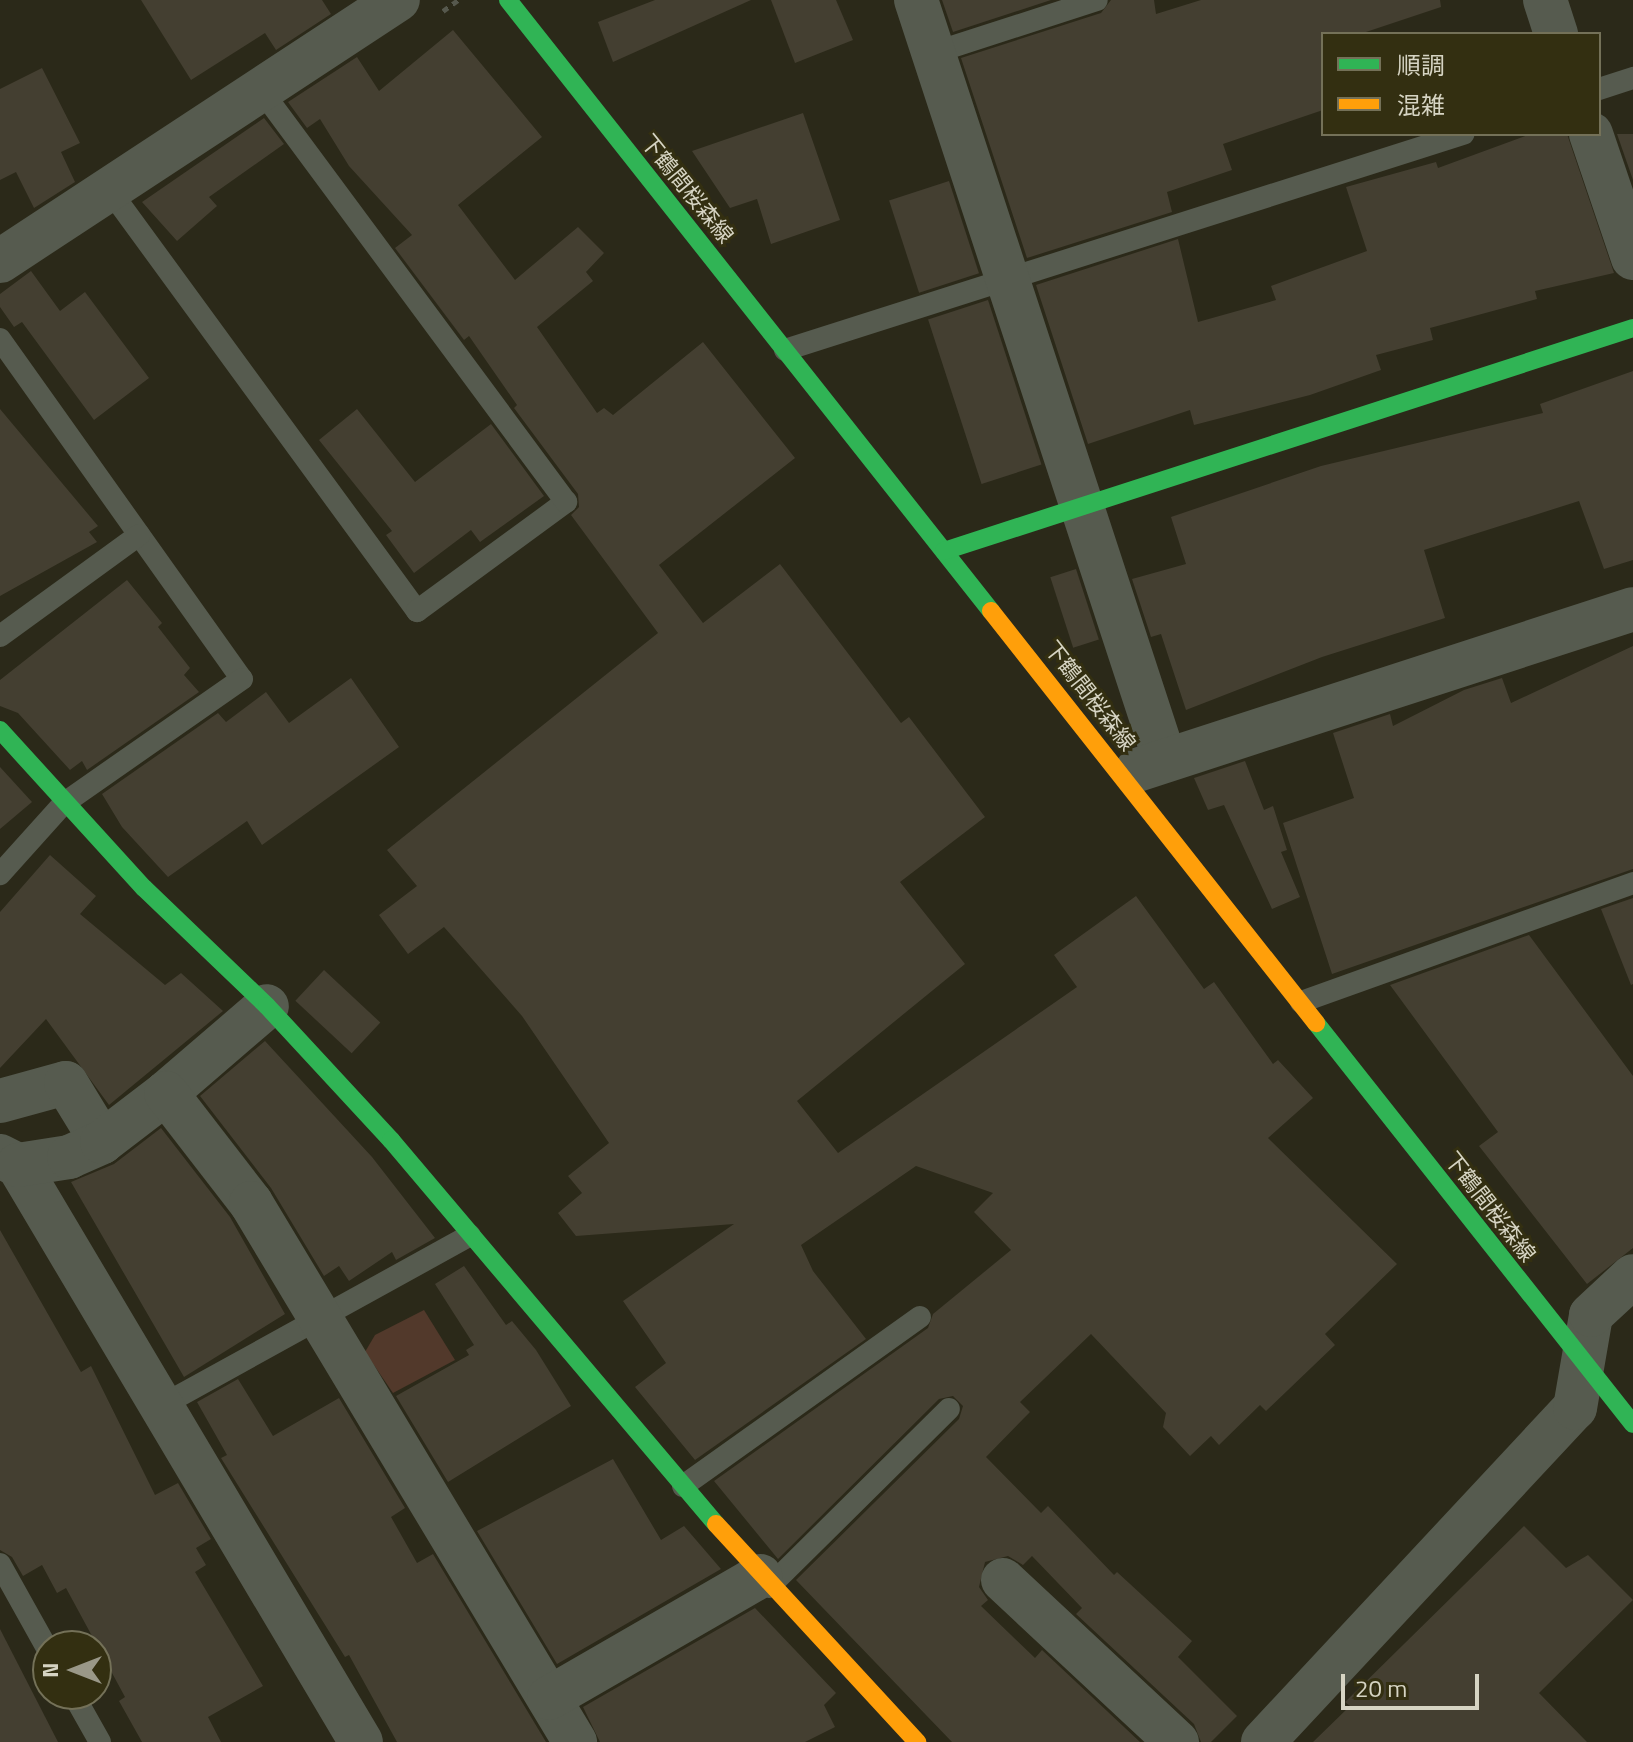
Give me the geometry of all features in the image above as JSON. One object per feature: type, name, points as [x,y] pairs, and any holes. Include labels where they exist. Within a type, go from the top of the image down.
[{"type":"street","points":[[0,261],[398,0]]},
{"type":"street","name":"下鶴間桜森線","points":[[508,0],[1301,1002],[1582,1364],[1633,1424]]},
{"type":"street","points":[[916,0],[1165,760]]},
{"type":"street","points":[[1545,0],[1555,32]]},
{"type":"street","points":[[1592,136],[1633,258]]},
{"type":"street","points":[[944,551],[1633,328]]},
{"type":"street","points":[[1121,775],[1633,609]]},
{"type":"street","points":[[0,730],[64,803],[267,1006],[470,1235],[764,1581],[906,1739]]},
{"type":"street","points":[[267,1006],[166,1093],[102,1142],[69,1157],[9,1160],[361,1742]]},
{"type":"street","points":[[0,1101],[66,1083],[102,1142]]},
{"type":"street","points":[[166,1093],[251,1203],[575,1742]]},
{"type":"street","points":[[1263,1742],[1575,1408],[1591,1315],[1633,1276]]},
{"type":"street","points":[[1003,1580],[1177,1742]]},
{"type":"street","points":[[549,1698],[764,1581]]},
{"type":"lane","points":[[933,53],[1097,0]]},
{"type":"lane","points":[[1601,88],[1633,78]]},
{"type":"lane","points":[[108,188],[417,611],[566,502],[261,90]]},
{"type":"lane","points":[[785,350],[1009,283],[1457,136]]},
{"type":"lane","points":[[0,339],[242,679],[64,803],[0,874]]},
{"type":"lane","points":[[0,636],[139,535]]},
{"type":"lane","points":[[1301,1002],[1633,883]]},
{"type":"lane","points":[[159,1407],[470,1235]]},
{"type":"lane","points":[[683,1486],[920,1317]]},
{"type":"lane","points":[[764,1581],[949,1409]]},
{"type":"lane","points":[[0,1564],[37,1630]]},
{"type":"lane","points":[[82,1710],[100,1742]]},
{"type":"shaded area","points":[[424,1310],[455,1360],[393,1393],[365,1352],[375,1335]]},
{"type":"building","points":[[141,0],[322,0],[331,14],[276,50],[265,33],[191,80]]},
{"type":"building","points":[[655,0],[751,0],[613,62],[598,22]]},
{"type":"building","points":[[771,0],[836,0],[853,40],[795,63]]},
{"type":"building","points":[[942,0],[1051,0],[953,32]]},
{"type":"building","points":[[1111,0],[1154,0],[1156,14],[1201,0],[1440,0],[1441,7],[1366,32],[1321,32],[1321,111],[1223,144],[1232,170],[1167,192],[1172,212],[1027,258],[961,58],[1101,13]]},
{"type":"building","points":[[453,30],[542,137],[458,205],[515,280],[578,227],[604,253],[586,272],[593,281],[537,327],[597,413],[604,408],[613,415],[703,342],[795,458],[659,565],[703,623],[780,564],[901,723],[909,717],[985,817],[900,882],[965,964],[797,1101],[838,1153],[1077,987],[1054,955],[1136,896],[1204,989],[1214,982],[1273,1064],[1278,1060],[1313,1098],[1268,1138],[1397,1264],[1325,1334],[1335,1345],[1266,1411],[1260,1405],[1219,1445],[1211,1436],[1190,1456],[1163,1427],[1166,1413],[1091,1334],[1020,1402],[1030,1412],[986,1457],[1041,1513],[1048,1506],[1114,1575],[1117,1572],[1192,1641],[1178,1657],[1237,1716],[1211,1742],[1201,1742],[1194,1724],[1076,1614],[1082,1608],[1032,1556],[1023,1565],[1008,1556],[985,1562],[979,1587],[988,1600],[981,1606],[1035,1658],[1042,1650],[1140,1742],[952,1742],[796,1580],[959,1419],[963,1406],[953,1396],[939,1399],[778,1559],[714,1481],[928,1328],[933,1314],[1011,1250],[974,1212],[993,1193],[916,1166],[801,1245],[813,1271],[866,1339],[695,1460],[635,1387],[666,1363],[623,1301],[734,1224],[576,1236],[558,1213],[582,1193],[568,1176],[609,1143],[522,1016],[444,927],[408,954],[379,915],[417,886],[387,850],[658,633],[571,515],[579,507],[578,494],[514,408],[517,405],[469,336],[464,340],[395,248],[412,235],[349,166],[320,119],[307,128],[288,102],[357,57],[379,91]]},
{"type":"building","points":[[42,68],[80,143],[61,152],[75,182],[34,208],[16,172],[0,180],[0,89]]},
{"type":"building","points":[[803,113],[840,220],[771,244],[757,199],[730,208],[692,151]]},
{"type":"building","points":[[264,118],[284,144],[209,197],[217,206],[177,241],[142,202]]},
{"type":"building","points":[[1617,134],[1633,134],[1633,180]]},
{"type":"building","points":[[1526,136],[1568,136],[1614,273],[1535,291],[1537,299],[1430,328],[1433,340],[1376,355],[1381,370],[1310,395],[1194,425],[1190,410],[1088,444],[1036,285],[1178,239],[1198,322],[1276,300],[1271,286],[1367,251],[1346,187],[1436,162],[1438,168]]},
{"type":"building","points":[[949,181],[979,273],[919,293],[889,200]]},
{"type":"building","points":[[31,271],[60,311],[85,292],[149,378],[94,420],[22,322],[14,327],[0,307],[0,294]]},
{"type":"building","points":[[988,300],[1041,465],[982,484],[928,319]]},
{"type":"building","points":[[1633,371],[1633,560],[1604,569],[1579,501],[1424,550],[1445,618],[1322,657],[1186,710],[1161,634],[1151,637],[1132,579],[1186,564],[1171,517],[1321,466],[1543,413],[1540,404]]},
{"type":"building","points":[[0,409],[98,526],[89,532],[97,542],[0,596]]},
{"type":"building","points":[[357,409],[415,482],[491,424],[544,496],[480,542],[471,530],[414,573],[386,535],[392,531],[319,440]]},
{"type":"building","points":[[1076,569],[1099,639],[1073,648],[1050,577]]},
{"type":"building","points":[[127,580],[162,623],[158,627],[190,668],[184,675],[199,692],[87,770],[82,761],[70,770],[18,713],[0,706],[0,680]]},
{"type":"building","points":[[1633,646],[1633,869],[1332,974],[1283,823],[1354,798],[1333,733],[1390,714],[1393,726],[1464,690],[1502,678],[1511,703]]},
{"type":"building","points":[[351,678],[399,747],[262,845],[247,821],[168,877],[122,827],[102,794],[218,713],[226,722],[266,692],[289,723]]},
{"type":"building","points":[[1245,761],[1264,810],[1273,806],[1287,850],[1281,852],[1300,897],[1272,909],[1224,805],[1208,810],[1194,778]]},
{"type":"building","points":[[0,767],[32,802],[0,829]]},
{"type":"building","points":[[50,855],[96,896],[80,914],[165,985],[181,973],[223,1011],[109,1105],[46,1019],[0,1068],[0,912]]},
{"type":"building","points":[[1633,898],[1633,984],[1631,985],[1601,909]]},
{"type":"building","points":[[1529,935],[1633,1076],[1633,1248],[1587,1284],[1479,1146],[1498,1132],[1390,985]]},
{"type":"building","points":[[324,970],[380,1023],[352,1053],[295,1001]]},
{"type":"building","points":[[265,1041],[372,1157],[435,1238],[396,1260],[392,1252],[349,1281],[339,1266],[324,1276],[271,1188],[200,1096]]},
{"type":"building","points":[[161,1128],[230,1217],[285,1314],[184,1377],[71,1182],[114,1164]]},
{"type":"building","points":[[0,1230],[81,1372],[91,1366],[155,1495],[178,1483],[211,1539],[196,1548],[206,1565],[195,1572],[263,1686],[208,1717],[221,1742],[142,1742],[119,1701],[125,1697],[112,1673],[112,1630],[89,1630],[66,1588],[57,1593],[42,1565],[23,1576],[12,1557],[0,1550]]},
{"type":"building","points":[[464,1266],[506,1325],[512,1321],[536,1350],[571,1406],[448,1482],[396,1396],[469,1355],[466,1350],[474,1345],[435,1284]]},
{"type":"building","points":[[238,1379],[273,1436],[339,1398],[405,1508],[391,1517],[417,1563],[433,1554],[546,1742],[397,1742],[349,1655],[345,1657],[221,1458],[227,1455],[197,1402]]},
{"type":"building","points":[[613,1459],[661,1540],[684,1526],[721,1569],[557,1664],[477,1531]]},
{"type":"building","points":[[1524,1526],[1566,1568],[1588,1555],[1633,1600],[1539,1693],[1587,1742],[1313,1742],[1350,1706],[1345,1702]]},
{"type":"building","points":[[755,1608],[836,1693],[824,1705],[835,1727],[805,1742],[600,1742],[583,1707]]},
{"type":"building","points":[[0,1629],[32,1691],[32,1710],[42,1710],[58,1742],[0,1742]]},
{"type":"traffic: fast","points":[[508,0],[991,611]]},
{"type":"traffic: fast","points":[[944,551],[1633,328]]},
{"type":"traffic: fast","points":[[0,730],[144,888],[267,1006],[391,1140],[716,1524]]},
{"type":"traffic: fast","points":[[1316,1023],[1633,1424]]},
{"type":"traffic: slow","points":[[991,611],[1316,1023]]},
{"type":"traffic: slow","points":[[716,1524],[917,1742]]}]
